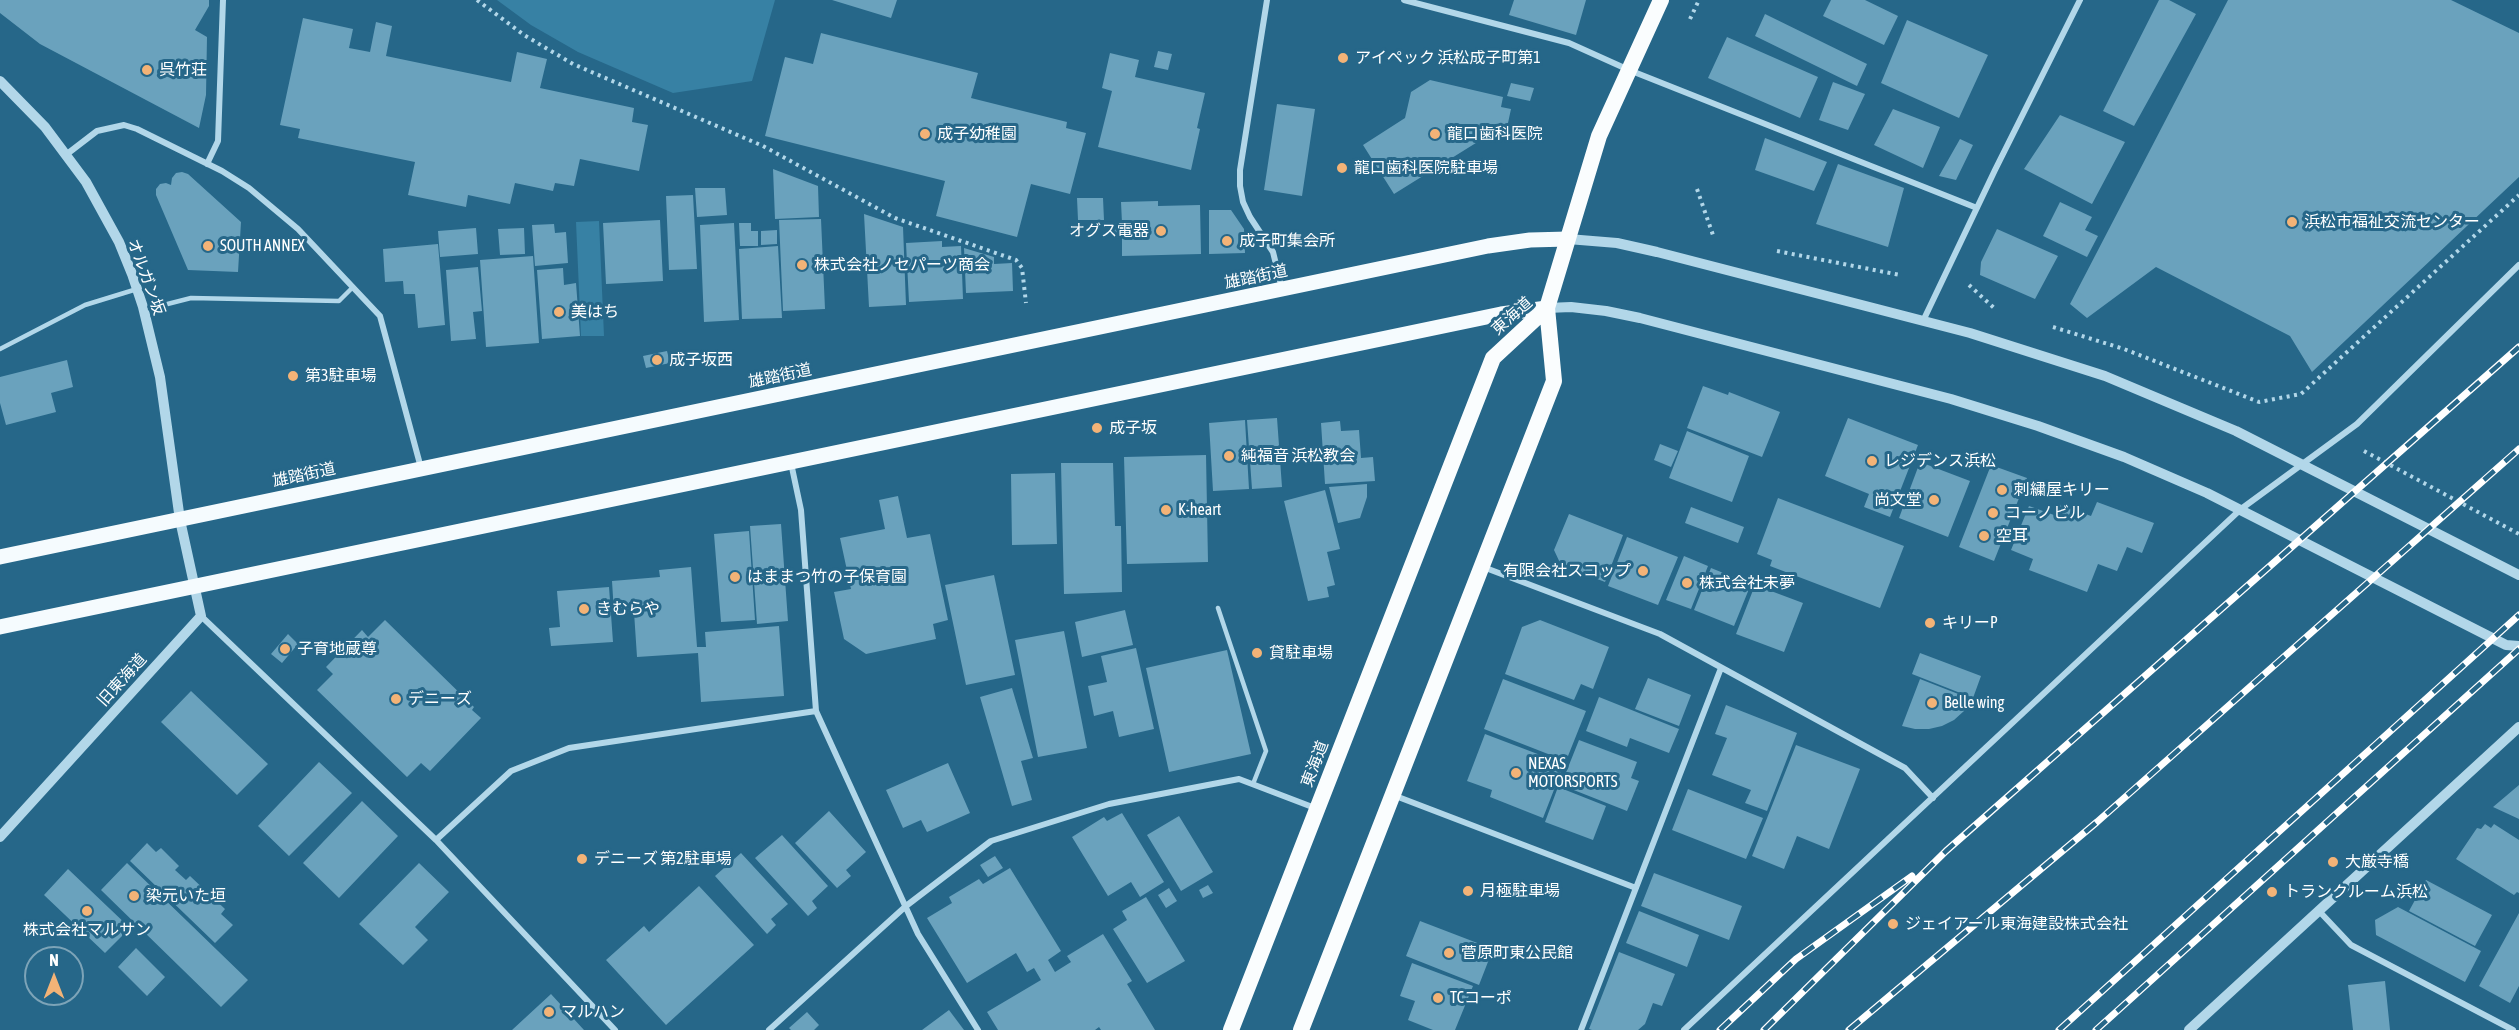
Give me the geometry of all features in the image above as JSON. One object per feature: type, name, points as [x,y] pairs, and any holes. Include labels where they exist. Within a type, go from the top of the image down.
[{"type":"highway","points":[[1547,308],[1599,136],[1661,0]]},
{"type":"highway","name":"東海道","points":[[1301,1030],[1554,381],[1547,308]]},
{"type":"highway","name":"東海道","points":[[1231,1030],[1492,358],[1547,308]]},
{"type":"main road","name":"雄踏街道","points":[[0,557],[1488,246],[1530,240],[1568,239]]},
{"type":"main road","points":[[0,627],[1501,314],[1547,308]]},
{"type":"street","points":[[207,164],[218,141],[223,0]]},
{"type":"street","points":[[1267,0],[1240,170],[1240,186],[1243,202],[1250,217],[1273,252],[1282,290]]},
{"type":"street","points":[[1404,0],[1569,43],[1629,70],[1977,208]]},
{"type":"street","points":[[1923,321],[2080,0]]},
{"type":"street","name":"オルガン坂","points":[[0,81],[27,106],[67,154],[104,212],[119,242],[144,310],[160,377],[180,520]]},
{"type":"street","points":[[67,154],[97,131],[123,125],[137,129],[249,188],[298,229],[380,316],[421,469]]},
{"type":"street","points":[[1568,239],[1617,243],[1657,252],[2015,346],[2105,376],[2236,431],[2519,575]]},
{"type":"street","points":[[1684,1030],[2241,509],[2357,424],[2519,265]]},
{"type":"street","points":[[1547,308],[1571,307],[1641,318],[1951,399],[2038,426],[2113,453],[2241,509],[2506,645],[2519,646]]},
{"type":"street","points":[[791,462],[801,510],[816,711],[918,934],[978,1030]]},
{"type":"street","points":[[180,520],[201,616],[436,840],[615,1030]]},
{"type":"street","points":[[1482,566],[1660,634],[1905,768],[1933,798]]},
{"type":"street","name":"旧東海道","points":[[0,837],[201,616]]},
{"type":"street","points":[[1581,1030],[1721,668]]},
{"type":"street","points":[[436,840],[511,771],[569,748],[816,711]]},
{"type":"street","points":[[2189,1030],[2519,728]]},
{"type":"street","points":[[769,1030],[906,906],[991,841],[1109,804],[1239,779],[1317,808]]},
{"type":"street","points":[[1393,795],[1636,888]]},
{"type":"street","points":[[2319,911],[2351,945],[2513,1030]]},
{"type":"lane","points":[[144,310],[191,298],[339,301],[354,287]]},
{"type":"lane","points":[[0,349],[85,305],[137,288]]},
{"type":"lane","points":[[1218,608],[1266,751],[1253,784]]},
{"type":"path","points":[[477,0],[524,35],[573,64],[763,146],[895,218],[1016,260],[1022,268],[1026,303]]},
{"type":"path","points":[[1697,189],[1715,238]]},
{"type":"path","points":[[2047,325],[2124,349],[2259,402],[2301,394],[2519,195]]},
{"type":"path","points":[[1773,250],[1900,275]]},
{"type":"path","points":[[1964,280],[1991,307],[2002,311]]},
{"type":"path","points":[[2357,447],[2519,534]]},
{"type":"shaded area","points":[[497,0],[775,0],[752,81],[673,93],[578,52],[531,25]]},
{"type":"shaded area","points":[[599,221],[604,336],[581,336],[576,222]]},
{"type":"building","name":"呉竹荘","points":[[0,0],[209,0],[209,6],[195,30],[207,37],[206,95],[199,128],[40,44],[0,13]]},
{"type":"building","points":[[832,0],[897,0],[891,18]]},
{"type":"building","points":[[1514,0],[1586,0],[1576,35],[1509,15]]},
{"type":"building","points":[[1831,0],[1865,0],[1898,16],[1884,45],[1823,16]]},
{"type":"building","points":[[2159,0],[2169,0],[2196,14],[2134,126],[2103,111]]},
{"type":"building","name":"浜松市福祉交流センター","points":[[2228,0],[2451,0],[2519,33],[2519,177],[2312,372],[2290,336],[2156,267],[2087,318],[2070,304]]},
{"type":"building","points":[[1765,14],[1867,64],[1857,86],[1755,36]]},
{"type":"building","points":[[303,18],[353,29],[349,48],[370,52],[376,22],[392,26],[386,56],[511,82],[517,52],[547,59],[540,88],[634,108],[632,122],[648,125],[639,171],[580,159],[574,186],[555,183],[553,191],[515,183],[510,204],[468,195],[466,207],[408,195],[415,162],[298,138],[300,129],[280,125]]},
{"type":"building","points":[[1907,20],[1988,55],[1959,118],[1881,83]]},
{"type":"building","name":"成子幼稚園","points":[[821,33],[978,73],[971,98],[1067,122],[1066,128],[1086,133],[1070,194],[1031,184],[1017,237],[936,216],[945,181],[765,136],[785,57],[813,64]]},
{"type":"building","points":[[1727,37],[1818,77],[1800,118],[1708,78]]},
{"type":"building","points":[[1158,51],[1172,54],[1168,70],[1154,67]]},
{"type":"building","points":[[1110,53],[1139,60],[1135,77],[1205,93],[1191,170],[1098,147],[1112,91],[1102,88]]},
{"type":"building","name":"龍口歯科医院","points":[[1430,80],[1503,97],[1501,107],[1511,109],[1508,123],[1394,194],[1363,145],[1405,118],[1411,92]]},
{"type":"building","points":[[1833,82],[1865,94],[1848,130],[1819,120]]},
{"type":"building","points":[[1511,83],[1534,88],[1530,101],[1507,96]]},
{"type":"building","points":[[1277,104],[1315,109],[1302,196],[1264,190]]},
{"type":"building","points":[[1893,109],[1940,127],[1923,168],[1874,145]]},
{"type":"building","points":[[2060,115],[2125,142],[2092,204],[2024,169]]},
{"type":"building","points":[[1765,138],[1827,162],[1814,191],[1755,170]]},
{"type":"building","points":[[1960,139],[1973,145],[1956,180],[1939,176]]},
{"type":"building","points":[[1838,164],[1904,188],[1888,247],[1816,224]]},
{"type":"building","points":[[773,169],[818,186],[819,217],[775,219]]},
{"type":"building","name":"SOUTH ANNEX","points":[[176,173],[188,174],[241,222],[238,272],[188,270],[156,195],[156,189],[160,184],[171,185]]},
{"type":"building","points":[[695,188],[725,188],[727,215],[697,217]]},
{"type":"building","points":[[693,195],[697,269],[669,270],[666,196]]},
{"type":"building","points":[[1077,198],[1103,198],[1104,220],[1078,220]]},
{"type":"building","points":[[1158,201],[1158,206],[1200,205],[1201,254],[1122,256],[1122,238],[1113,238],[1113,223],[1122,223],[1121,202]]},
{"type":"building","points":[[2060,202],[2092,217],[2085,230],[2098,236],[2087,257],[2043,236]]},
{"type":"building","name":"成子町集会所","points":[[1209,210],[1231,210],[1244,229],[1245,253],[1209,254]]},
{"type":"building","points":[[864,214],[903,227],[906,305],[869,307]]},
{"type":"building","points":[[821,219],[825,309],[783,311],[779,220]]},
{"type":"building","points":[[660,220],[663,281],[606,284],[603,223]]},
{"type":"building","points":[[734,223],[739,320],[704,322],[700,225]]},
{"type":"building","points":[[739,223],[751,223],[751,231],[758,231],[758,246],[740,246]]},
{"type":"building","points":[[554,224],[555,233],[566,232],[568,263],[535,266],[532,225]]},
{"type":"building","points":[[476,228],[478,254],[440,257],[438,231]]},
{"type":"building","points":[[524,228],[525,254],[500,255],[498,229]]},
{"type":"building","points":[[1997,229],[2058,256],[2035,299],[1980,275],[1981,262]]},
{"type":"building","points":[[777,230],[777,244],[761,245],[761,231]]},
{"type":"building","points":[[942,241],[942,247],[961,246],[963,299],[909,302],[906,243]]},
{"type":"building","points":[[438,244],[445,325],[418,328],[415,294],[404,294],[403,281],[385,282],[383,249]]},
{"type":"building","points":[[778,246],[782,318],[742,319],[739,249]]},
{"type":"building","points":[[964,248],[994,257],[994,264],[1012,263],[1013,291],[966,293]]},
{"type":"building","points":[[533,256],[539,343],[486,347],[480,260]]},
{"type":"building","points":[[478,267],[482,311],[473,312],[476,339],[451,341],[446,270]]},
{"type":"building","points":[[563,268],[564,285],[576,283],[580,336],[542,339],[537,270]]},
{"type":"building","points":[[667,351],[670,363],[646,368],[643,356]]},
{"type":"building","points":[[67,360],[73,387],[51,393],[56,412],[6,425],[0,403],[0,377]]},
{"type":"building","points":[[1703,386],[1728,395],[1729,392],[1780,412],[1762,457],[1687,428]]},
{"type":"building","points":[[1277,418],[1282,487],[1252,489],[1247,420]]},
{"type":"building","name":"レジデンス浜松","points":[[1848,418],[1918,445],[1890,517],[1864,507],[1869,494],[1825,476]]},
{"type":"building","name":"純福音 浜松教会","points":[[1245,420],[1249,489],[1213,491],[1209,423]]},
{"type":"building","points":[[1340,421],[1341,431],[1359,430],[1361,458],[1373,457],[1375,481],[1325,484],[1321,423]]},
{"type":"building","points":[[1687,431],[1749,456],[1732,502],[1669,478]]},
{"type":"building","points":[[1660,444],[1678,451],[1671,467],[1654,460]]},
{"type":"building","name":"K-heart","points":[[1206,455],[1208,562],[1127,564],[1124,457]]},
{"type":"building","name":"尚文堂","points":[[1920,462],[1970,481],[1948,537],[1899,518]]},
{"type":"building","points":[[1061,463],[1113,463],[1115,526],[1121,526],[1122,592],[1064,594]]},
{"type":"building","name":"コーノビル","points":[[1991,465],[2027,478],[1994,561],[1959,547]]},
{"type":"building","points":[[1055,473],[1057,544],[1012,545],[1011,474]]},
{"type":"building","points":[[1367,484],[1367,497],[1360,518],[1338,523],[1329,487]]},
{"type":"building","points":[[1325,490],[1340,549],[1327,552],[1335,585],[1327,587],[1329,597],[1308,601],[1284,501]]},
{"type":"building","points":[[898,496],[907,538],[930,534],[948,620],[933,624],[936,639],[866,654],[844,639],[834,592],[851,589],[840,538],[885,529],[879,500]]},
{"type":"building","points":[[1778,498],[1904,546],[1880,608],[1770,566],[1772,560],[1757,554]]},
{"type":"building","points":[[2097,502],[2154,523],[2142,553],[2127,547],[2117,571],[2098,564],[2087,592],[2029,570],[2033,559],[2011,550],[2029,506],[2054,515],[2058,504],[2091,516]]},
{"type":"building","points":[[1691,507],[1744,527],[1738,543],[1685,523]]},
{"type":"building","points":[[1569,514],[1623,535],[1605,582],[1561,565],[1554,550]]},
{"type":"building","points":[[781,524],[788,621],[757,624],[750,526]]},
{"type":"building","name":"はままつ竹の子保育園","points":[[749,531],[755,620],[721,622],[714,534]]},
{"type":"building","points":[[1627,537],[1678,557],[1658,605],[1608,586]]},
{"type":"building","points":[[1684,556],[1708,566],[1691,609],[1666,600]]},
{"type":"building","points":[[691,567],[697,647],[706,647],[705,632],[779,626],[784,696],[701,702],[698,653],[637,657],[634,612],[614,613],[612,581],[660,577],[659,570]]},
{"type":"building","points":[[1711,568],[1751,584],[1734,626],[1694,610]]},
{"type":"building","points":[[994,575],[1015,675],[966,685],[945,585]]},
{"type":"building","points":[[1755,585],[1803,603],[1784,652],[1736,634]]},
{"type":"building","name":"きむらや","points":[[609,587],[613,642],[551,646],[549,628],[560,627],[557,591]]},
{"type":"building","points":[[1125,610],[1133,645],[1082,657],[1075,622]]},
{"type":"building","name":"デニーズ","points":[[385,620],[474,707],[472,710],[481,718],[430,771],[421,763],[407,777],[317,690],[333,674],[326,667],[362,630],[368,637]]},
{"type":"building","points":[[1540,620],[1609,647],[1593,689],[1581,684],[1574,700],[1505,674],[1522,627]]},
{"type":"building","points":[[1064,631],[1087,748],[1038,757],[1015,640]]},
{"type":"building","points":[[288,634],[298,644],[282,663],[271,654]]},
{"type":"building","points":[[1136,648],[1154,729],[1119,737],[1113,711],[1094,716],[1088,686],[1107,682],[1101,656]]},
{"type":"building","points":[[1227,650],[1251,754],[1169,772],[1146,668]]},
{"type":"building","points":[[1920,653],[1981,676],[1973,698],[1912,674]]},
{"type":"building","points":[[1648,678],[1691,695],[1679,726],[1635,709]]},
{"type":"building","points":[[1503,679],[1586,711],[1566,761],[1484,729]]},
{"type":"building","points":[[1920,679],[1971,699],[1964,711],[1954,720],[1942,726],[1915,729],[1902,726]]},
{"type":"building","points":[[1012,688],[1033,758],[1021,761],[1032,800],[1012,806],[980,697]]},
{"type":"building","points":[[191,691],[268,764],[237,795],[161,722]]},
{"type":"building","points":[[1599,697],[1679,729],[1669,753],[1630,738],[1627,747],[1586,731]]},
{"type":"building","points":[[1726,705],[1797,733],[1767,811],[1745,803],[1751,790],[1712,775],[1727,738],[1715,734]]},
{"type":"building","name":"NEXAS MOTORSPORTS","points":[[1485,734],[1564,764],[1543,818],[1490,797],[1492,790],[1467,781]]},
{"type":"building","points":[[1579,740],[1637,762],[1631,778],[1639,781],[1627,811],[1561,785]]},
{"type":"building","points":[[1796,745],[1860,769],[1829,849],[1797,836],[1784,869],[1752,856]]},
{"type":"building","points":[[319,762],[352,793],[289,856],[258,826]]},
{"type":"building","points":[[948,763],[970,813],[927,832],[921,820],[903,828],[886,790]]},
{"type":"building","points":[[2519,785],[2519,819],[2493,807]]},
{"type":"building","points":[[1558,787],[1606,806],[1593,840],[1545,822]]},
{"type":"building","points":[[1688,789],[1763,818],[1746,859],[1672,830]]},
{"type":"building","points":[[362,801],[398,836],[339,898],[303,863]]},
{"type":"building","points":[[829,811],[866,852],[846,870],[851,876],[837,888],[795,843]]},
{"type":"building","points":[[1122,813],[1164,882],[1140,897],[1131,882],[1108,896],[1072,837],[1104,817],[1107,821]]},
{"type":"building","points":[[1179,816],[1213,872],[1181,891],[1147,835]]},
{"type":"building","points":[[2485,824],[2491,828],[2494,824],[2519,840],[2519,893],[2514,895],[2456,859],[2477,828],[2481,829]]},
{"type":"building","points":[[782,835],[828,886],[812,901],[817,908],[808,916],[755,858]]},
{"type":"building","points":[[147,843],[156,852],[161,848],[179,866],[175,870],[186,880],[190,876],[225,909],[221,914],[233,925],[215,943],[130,861]]},
{"type":"building","points":[[741,853],[788,904],[771,919],[776,925],[767,934],[715,876]]},
{"type":"building","points":[[995,856],[1003,868],[988,877],[980,865]]},
{"type":"building","points":[[127,863],[248,980],[221,1007],[101,890]]},
{"type":"building","points":[[419,863],[449,892],[415,927],[428,940],[403,965],[359,924]]},
{"type":"building","points":[[1010,868],[1061,951],[1048,960],[1055,972],[1071,962],[1067,956],[1103,934],[1132,981],[1127,984],[1155,1030],[1101,1030],[1099,1027],[1095,1030],[998,1030],[987,1012],[1041,980],[1034,968],[1027,972],[1016,953],[967,983],[927,918],[952,903],[949,897],[979,879],[983,884]]},
{"type":"building","points":[[68,869],[130,928],[105,953],[44,895]]},
{"type":"building","points":[[1654,873],[1742,906],[1729,940],[1641,906]]},
{"type":"building","points":[[2426,880],[2492,915],[2475,946],[2409,911]]},
{"type":"building","points":[[1208,885],[1213,893],[1203,898],[1199,890]]},
{"type":"building","points":[[699,886],[754,945],[666,1025],[606,960],[644,926],[649,932]]},
{"type":"building","points":[[1169,888],[1177,901],[1166,908],[1158,895]]},
{"type":"building","points":[[1146,897],[1185,961],[1147,983],[1113,929],[1127,920],[1122,911]]},
{"type":"building","points":[[2398,907],[2481,951],[2465,982],[2376,935],[2375,920]]},
{"type":"building","points":[[1639,911],[1699,935],[1687,967],[1626,943]]},
{"type":"building","points":[[2519,913],[2519,986],[2510,1003],[2479,986]]},
{"type":"building","name":"菅原町東公民館","points":[[1420,921],[1493,949],[1479,985],[1406,956]]},
{"type":"building","points":[[136,948],[165,977],[147,996],[118,967]]},
{"type":"building","points":[[1619,952],[1675,974],[1662,1006],[1653,1003],[1645,1024],[1638,1030],[1589,1029]]},
{"type":"building","name":"TCコーポ","points":[[1412,963],[1473,986],[1455,1030],[1433,1030],[1408,1020],[1415,1001],[1400,996]]},
{"type":"building","points":[[2385,981],[2390,1030],[2353,1030],[2348,985]]},
{"type":"building","name":"マルハン","points":[[551,994],[584,1030],[512,1030]]},
{"type":"building","points":[[949,1010],[964,1030],[922,1030]]},
{"type":"building","points":[[807,1012],[819,1025],[814,1030],[791,1030],[789,1028]]},
{"type":"railway","points":[[1764,1030],[1946,851],[2519,347]]},
{"type":"railway","points":[[1849,1030],[2097,822],[2519,449]]},
{"type":"railway","points":[[2059,1030],[2519,615]]},
{"type":"railway","points":[[2096,1030],[2519,649]]},
{"type":"railway","points":[[1720,1030],[1796,959],[1912,876]]},
{"type":"place","name":"アイペック 浜松成子町第1","points":[[1343,58]]},
{"type":"place","name":"呉竹荘","points":[[147,70]]},
{"type":"place","name":"成子幼稚園","points":[[925,134]]},
{"type":"place","name":"龍口歯科医院","points":[[1435,134]]},
{"type":"place","name":"龍口歯科医院駐車場","points":[[1342,168]]},
{"type":"place","name":"浜松市福祉交流センター","points":[[2292,222]]},
{"type":"place","name":"オグス電器","points":[[1161,231]]},
{"type":"place","name":"成子町集会所","points":[[1227,241]]},
{"type":"place","name":"SOUTH ANNEX","points":[[208,246]]},
{"type":"place","name":"株式会社ノセパーツ商会","points":[[802,265]]},
{"type":"place","name":"美はち","points":[[559,312]]},
{"type":"place","name":"成子坂西","points":[[657,360]]},
{"type":"place","name":"第3駐車場","points":[[293,376]]},
{"type":"place","name":"成子坂","points":[[1097,428]]},
{"type":"place","name":"純福音 浜松教会","points":[[1229,456]]},
{"type":"place","name":"レジデンス浜松","points":[[1872,461]]},
{"type":"place","name":"刺繍屋キリー","points":[[2002,490]]},
{"type":"place","name":"尚文堂","points":[[1934,500]]},
{"type":"place","name":"K-heart","points":[[1166,510]]},
{"type":"place","name":"コーノビル","points":[[1993,513]]},
{"type":"place","name":"空耳","points":[[1984,536]]},
{"type":"place","name":"有限会社スコップ","points":[[1643,571]]},
{"type":"place","name":"はままつ竹の子保育園","points":[[735,577]]},
{"type":"place","name":"株式会社未夢","points":[[1687,583]]},
{"type":"place","name":"きむらや","points":[[584,609]]},
{"type":"place","name":"キリーP","points":[[1930,623]]},
{"type":"place","name":"子育地蔵尊","points":[[285,649]]},
{"type":"place","name":"貸駐車場","points":[[1257,653]]},
{"type":"place","name":"デニーズ","points":[[396,699]]},
{"type":"place","name":"Belle wing","points":[[1932,703]]},
{"type":"place","name":"NEXAS MOTORSPORTS","points":[[1516,773]]},
{"type":"place","name":"デニーズ 第2駐車場","points":[[582,859]]},
{"type":"place","name":"大厳寺橋","points":[[2333,862]]},
{"type":"place","name":"月極駐車場","points":[[1468,891]]},
{"type":"place","name":"トランクルーム浜松","points":[[2272,892]]},
{"type":"place","name":"染元いた垣","points":[[134,896]]},
{"type":"place","name":"株式会社マルサン","points":[[87,911]]},
{"type":"place","name":"ジェイアール東海建設株式会社","points":[[1893,924]]},
{"type":"place","name":"菅原町東公民館","points":[[1449,953]]},
{"type":"place","name":"TCコーポ","points":[[1438,998]]},
{"type":"place","name":"マルハン","points":[[549,1012]]}]
